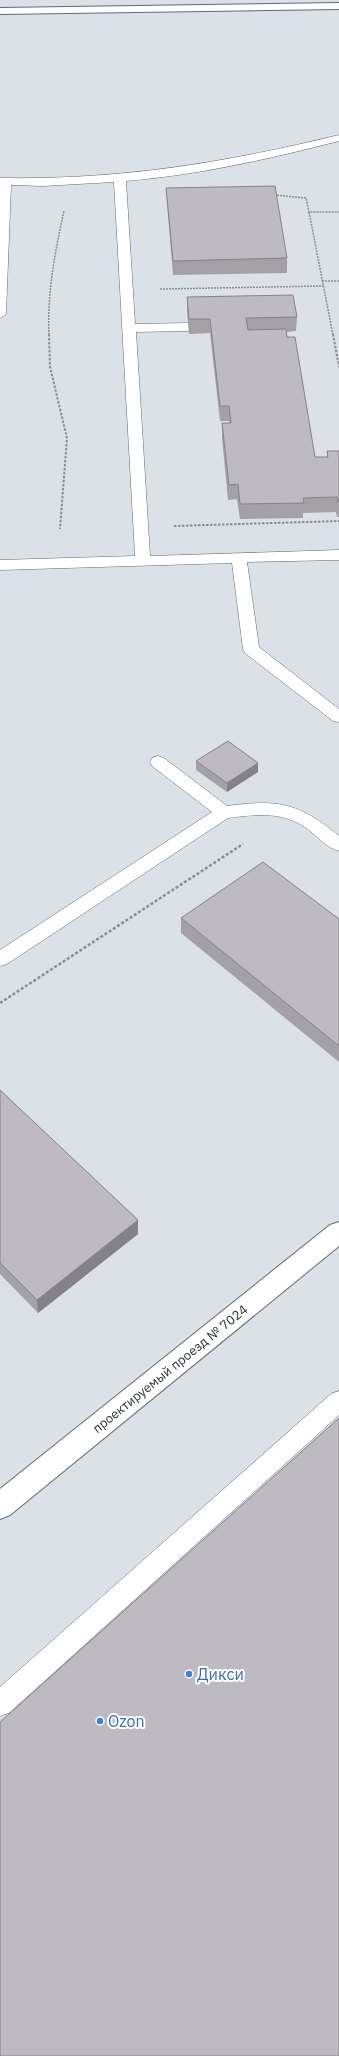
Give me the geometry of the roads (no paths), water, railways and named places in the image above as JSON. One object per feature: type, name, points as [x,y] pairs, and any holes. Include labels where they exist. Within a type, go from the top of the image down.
[{"type":"main road","points":[[0,0],[28,0]]},
{"type":"main road","points":[[0,11],[339,6]]},
{"type":"main road","name":"проектируемый проезд № 7024","points":[[0,1506],[339,1232]]},
{"type":"lane","points":[[0,314],[2,181],[60,182],[120,179],[251,159],[339,138]]},
{"type":"lane","points":[[120,179],[143,561]]},
{"type":"lane","points":[[156,320],[188,323],[128,324],[156,320]]},
{"type":"lane","points":[[0,565],[339,555]]},
{"type":"lane","points":[[239,558],[251,649],[339,717]]},
{"type":"lane","points":[[158,762],[224,812]]},
{"type":"lane","points":[[0,959],[224,812],[256,809],[278,809],[299,815],[339,845]]},
{"type":"lane","points":[[0,1704],[339,1401]]},
{"type":"place","name":"Дикси","points":[[189,1674]]},
{"type":"place","name":"Ozon","points":[[100,1721]]}]
